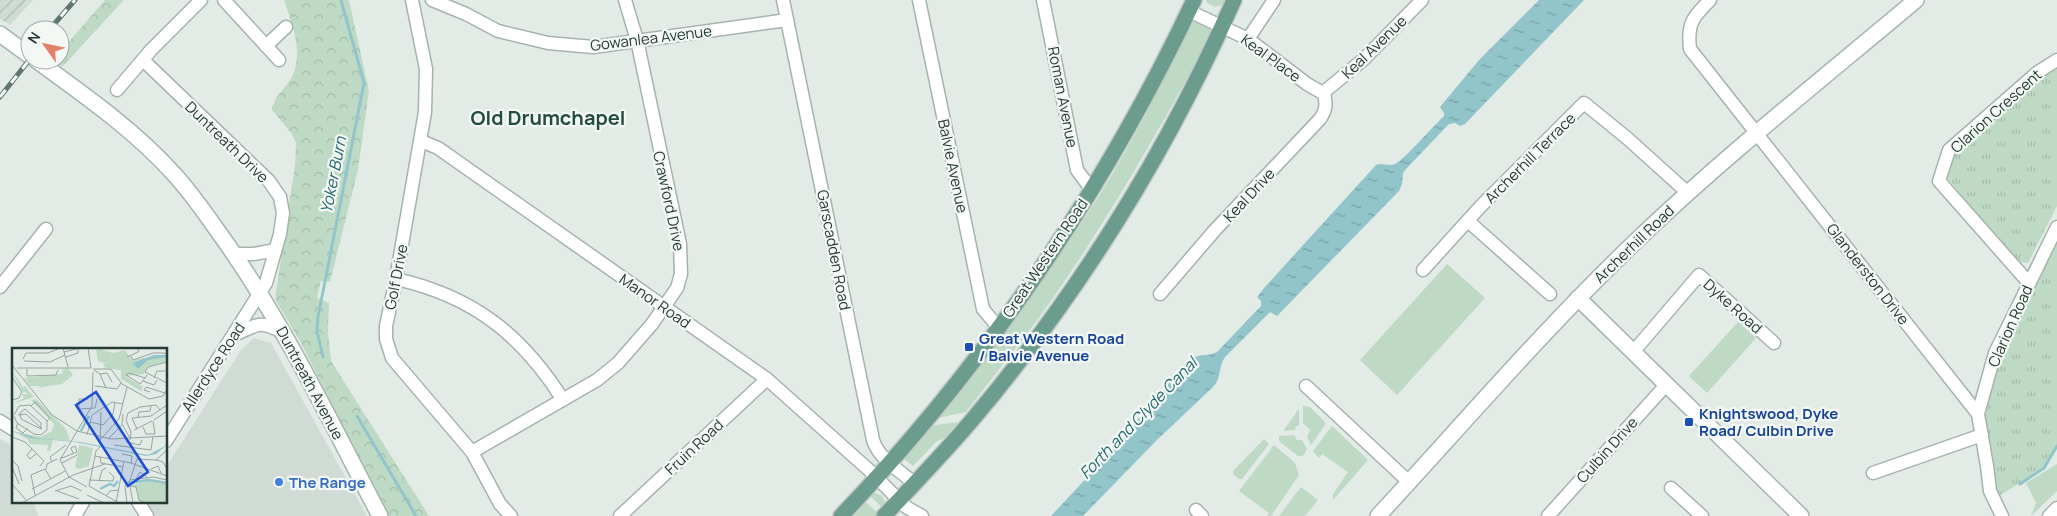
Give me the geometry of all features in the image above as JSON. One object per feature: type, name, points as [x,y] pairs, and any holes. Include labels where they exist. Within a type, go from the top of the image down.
[{"type":"main road","points":[[884,516],[972,420],[1059,307],[1131,197],[1186,101],[1234,0]]},
{"type":"main road","name":"Great Western Road","points":[[841,516],[948,395],[1053,250],[1164,64],[1192,5]]},
{"type":"street","points":[[117,90],[178,22],[201,0]]},
{"type":"street","points":[[224,0],[279,60]]},
{"type":"street","name":"Golf Drive","points":[[412,0],[426,70],[425,112],[386,326],[388,348],[392,358],[472,452],[500,504],[510,516]]},
{"type":"street","name":"Gowanlea Avenue","points":[[432,0],[498,30],[548,43],[593,47],[787,20]]},
{"type":"street","name":"Crawford Drive","points":[[472,452],[597,380],[618,363],[664,307],[677,288],[681,274],[680,244],[637,40],[625,0]]},
{"type":"street","name":"Garscadden Road","points":[[783,0],[873,440],[879,454],[914,484]]},
{"type":"street","name":"Balvie Avenue","points":[[919,0],[983,309],[998,327]]},
{"type":"street","name":"Roman Avenue","points":[[1043,0],[1077,170],[1091,189]]},
{"type":"street","points":[[1248,39],[1274,0]]},
{"type":"street","name":"Keal Avenue","points":[[1324,92],[1364,59],[1422,0]]},
{"type":"street","name":"Glanderston Drive","points":[[1710,0],[1692,20],[1689,28],[1690,49],[1978,414]]},
{"type":"street","name":"Archerhill Road","points":[[1378,516],[1578,298],[1688,193],[1916,0]]},
{"type":"street","name":"Keal Place","points":[[1192,5],[1223,26],[1248,39],[1307,84],[1324,92]]},
{"type":"street","points":[[266,46],[286,27]]},
{"type":"street","points":[[0,34],[20,49]]},
{"type":"street","name":"Duntreath Drive","points":[[143,60],[276,188],[283,213],[266,283],[260,293]]},
{"type":"street","name":"Clarion Crescent","points":[[2029,283],[1939,181],[1949,150],[2038,72],[2057,60]]},
{"type":"street","name":"Duntreath Avenue","points":[[49,70],[110,115],[162,161],[193,197],[235,254],[284,333],[380,516]]},
{"type":"street","name":"Keal Drive","points":[[1160,294],[1320,119],[1327,105],[1324,92]]},
{"type":"street","name":"Archerhill Terrace","points":[[1423,270],[1468,221],[1584,103],[1627,138],[1688,193]]},
{"type":"street","name":"Manor Road","points":[[421,141],[438,148],[767,378],[906,507],[922,516]]},
{"type":"street","points":[[1468,221],[1550,294]]},
{"type":"street","name":"Clarion Road","points":[[2002,516],[1990,491],[1978,414],[1995,353],[2057,227]]},
{"type":"street","points":[[0,287],[46,229]]},
{"type":"street","points":[[235,254],[254,254],[275,250]]},
{"type":"street","name":"Dyke Road","points":[[1634,351],[1699,275],[1774,343]]},
{"type":"street","points":[[396,279],[450,296],[496,323],[522,345],[536,361],[563,400]]},
{"type":"street","name":"Allerdyce Road","points":[[168,438],[260,293]]},
{"type":"street","points":[[1578,298],[1801,516]]},
{"type":"street","points":[[233,336],[258,324],[268,325],[284,333]]},
{"type":"street","name":"Fruin Road","points":[[620,516],[767,378]]},
{"type":"street","name":"Culbin Drive","points":[[1548,516],[1666,385]]},
{"type":"street","points":[[1306,386],[1409,482]]},
{"type":"street","points":[[0,421],[12,429]]},
{"type":"street","points":[[1873,473],[1982,435]]},
{"type":"street","points":[[1671,488],[1702,516]]},
{"type":"street","points":[[2049,516],[2057,508]]},
{"type":"shaded area","points":[[0,0],[33,0],[10,25],[0,19]]},
{"type":"shaded area","points":[[254,338],[271,343],[367,516],[154,516],[149,504],[168,504],[168,464],[241,350]]},
{"type":"shaded area","points":[[0,439],[12,446],[12,504],[34,504],[39,516],[0,516]]},
{"type":"green space","points":[[105,0],[124,0],[70,58],[70,40]]},
{"type":"green space","points":[[284,0],[349,0],[369,91],[358,170],[330,282],[321,281],[317,298],[329,303],[328,332],[331,361],[429,516],[388,516],[301,343],[275,299],[295,165],[296,143],[292,134],[272,110],[277,97],[292,77],[297,58],[296,38]]},
{"type":"green space","points":[[1206,0],[1225,0],[1222,5],[1215,7],[1207,3]]},
{"type":"green space","points":[[1195,20],[1209,26],[1211,35],[1140,160],[1084,252],[1053,299],[966,412],[938,418],[1031,296],[1096,201],[1135,134],[1188,29]]},
{"type":"green space","points":[[2057,68],[2057,206],[2028,263],[2017,262],[1945,175],[1950,153],[2050,71]]},
{"type":"green space","points":[[2057,227],[2057,446],[2044,468],[1994,499],[1978,414],[1995,353]]},
{"type":"green space","points":[[1447,264],[1485,298],[1397,395],[1360,360]]},
{"type":"green space","points":[[1738,322],[1756,338],[1707,393],[1689,376]]},
{"type":"green space","points":[[1303,406],[1310,407],[1325,422],[1325,425],[1311,445],[1307,437],[1310,430],[1303,423]]},
{"type":"green space","points":[[1299,409],[1299,426],[1296,426],[1295,430],[1283,431]]},
{"type":"green space","points":[[958,422],[946,437],[936,442],[913,466],[903,458],[929,426]]},
{"type":"green space","points":[[1332,426],[1368,460],[1333,500],[1333,494],[1348,472],[1322,454],[1319,458],[1313,451]]},
{"type":"green space","points":[[1294,435],[1297,440],[1302,440],[1307,449],[1303,456],[1298,456],[1279,441],[1279,436]]},
{"type":"green space","points":[[1264,439],[1269,444],[1242,479],[1239,479],[1233,474],[1233,471]]},
{"type":"green space","points":[[1274,445],[1295,463],[1299,475],[1271,516],[1267,516],[1269,513],[1239,491]]},
{"type":"green space","points":[[2057,464],[2057,491],[2031,516],[2036,503],[2026,483]]},
{"type":"green space","points":[[1301,487],[1318,500],[1305,516],[1279,516]]},
{"type":"green space","points":[[873,492],[882,496],[885,502],[884,509],[868,494]]},
{"type":"green space","points":[[862,499],[878,513],[876,516],[847,516]]},
{"type":"water","points":[[1539,0],[1584,0],[1465,124],[1460,126],[1455,123],[1449,124],[1403,173],[1399,191],[1277,316],[1270,312],[1225,357],[1214,386],[1157,440],[1083,516],[1051,516],[1094,470],[1189,360],[1196,356],[1217,352],[1261,306],[1261,301],[1257,297],[1264,288],[1376,165],[1392,165],[1400,161],[1444,116],[1440,107],[1479,60]]},
{"type":"waterway","name":"Yoker Burn","points":[[323,357],[317,331],[318,317],[364,83],[341,0]]},
{"type":"waterway","name":"Yoker Burn","points":[[357,416],[416,516]]},
{"type":"waterway","points":[[2020,484],[2044,468],[2057,446]]},
{"type":"railway","points":[[58,20],[75,0]]},
{"type":"railway","points":[[0,97],[21,70]]},
{"type":"place","name":"Great Western Road / Balvie Avenue","points":[[969,347]]},
{"type":"place","name":"Knightswood, Dyke Road/ Culbin Drive","points":[[1689,422]]},
{"type":"place","name":"The Range","points":[[279,482]]},
{"type":"district","name":"Old Drumchapel","points":[[548,117]]},
{"type":"water label","name":"Forth and Clyde Canal","points":[[1138,418]]}]
